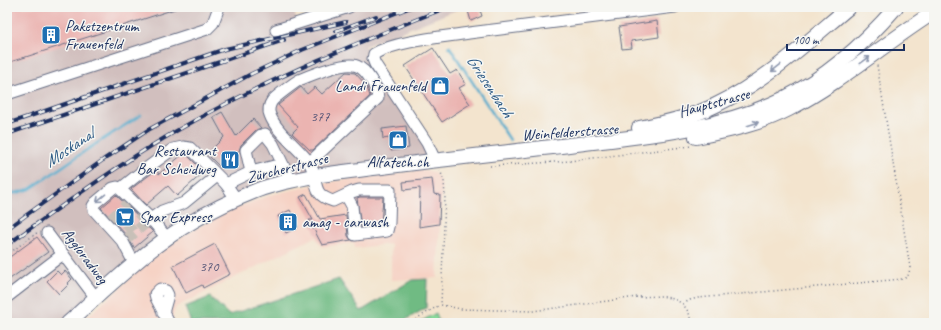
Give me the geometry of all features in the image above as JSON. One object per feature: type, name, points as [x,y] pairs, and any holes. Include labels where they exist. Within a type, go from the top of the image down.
[{"type":"main road","name":"Weinfelderstrasse","points":[[506,152],[558,140],[661,124],[715,106],[774,70],[849,7]]},
{"type":"main road","name":"Hauptstrasse","points":[[506,152],[665,133],[730,120],[758,110],[811,83],[835,66],[863,43],[896,7]]},
{"type":"main road","name":"Weinfelderstrasse","points":[[506,152],[539,154],[581,151],[683,139],[722,132],[756,123],[788,109],[813,95],[840,78],[934,12]]},
{"type":"main road","name":"Zürcherstrasse","points":[[68,323],[134,263],[167,238],[198,218],[254,191],[291,181],[312,169],[435,160],[506,152]]},
{"type":"street","points":[[7,94],[207,29],[213,23],[219,7]]},
{"type":"street","points":[[276,30],[349,7]]},
{"type":"street","points":[[435,160],[427,143],[375,64],[373,58],[374,54],[393,46],[434,38],[675,7]]},
{"type":"street","points":[[312,169],[378,98],[378,93],[367,74],[358,66],[350,64],[330,69],[298,81],[272,101],[268,108],[270,116],[312,169],[319,195],[333,201],[346,195],[359,190],[390,190],[389,223],[386,230],[356,235],[352,206],[346,195]]},
{"type":"street","points":[[251,172],[246,150],[261,135],[265,134],[273,144],[291,181]]},
{"type":"street","points":[[120,189],[174,149],[183,147],[190,148],[226,184],[236,199]]},
{"type":"street","points":[[226,184],[251,172],[282,164]]},
{"type":"street","points":[[149,220],[162,211],[184,203],[217,176]]},
{"type":"street","points":[[134,263],[124,241],[108,220],[94,210],[93,206],[95,203],[113,188],[117,187],[120,189],[129,202],[167,238]]},
{"type":"street","name":"Aggloradweg","points":[[47,233],[96,298]]},
{"type":"street","points":[[7,297],[62,254]]},
{"type":"street","points":[[164,313],[169,323]]},
{"type":"path","points":[[684,304],[690,300],[698,298],[907,278],[910,267],[876,63]]},
{"type":"path","points":[[435,160],[444,181],[445,197],[441,304]]},
{"type":"path","points":[[7,255],[39,232],[44,231],[47,233]]},
{"type":"path","points":[[409,323],[441,304],[461,309],[533,311],[637,297],[661,296],[674,299],[684,304],[689,314],[691,323]]},
{"type":"shaded area","points":[[7,7],[292,7],[297,20],[354,7],[464,7],[365,46],[435,160],[314,176],[198,218],[68,323],[7,323]]},
{"type":"shaded area","points":[[425,170],[433,172],[438,177],[442,187],[437,278],[391,280],[391,244],[355,248],[354,243],[322,247],[315,237],[176,307],[171,323],[80,323],[118,290],[140,268],[172,243],[207,222],[238,207],[274,194],[310,186],[342,180]]},
{"type":"green space","points":[[339,279],[361,311],[412,280],[427,279],[426,308],[400,323],[191,323],[185,307],[210,297],[229,315]]},
{"type":"green space","points":[[436,313],[439,323],[418,323]]},
{"type":"building","name":"Paketzentrum Frauenfeld","points":[[7,7],[178,7],[178,8],[7,63]]},
{"type":"building","points":[[479,7],[482,16],[471,21],[468,11]]},
{"type":"building","points":[[657,21],[659,37],[631,41],[632,48],[622,49],[619,27]]},
{"type":"building","name":"Landi Frauenfeld","points":[[433,48],[450,74],[457,70],[466,84],[459,88],[470,104],[442,122],[405,66]]},
{"type":"building","points":[[346,72],[355,73],[366,85],[370,96],[313,150],[310,150],[292,133],[298,127],[278,105],[301,87],[307,94],[315,87],[322,94]]},
{"type":"building","points":[[222,112],[236,136],[253,119],[261,128],[256,130],[241,145],[239,151],[235,155],[238,158],[229,166],[226,163],[221,168],[207,154],[224,137],[213,117]]},
{"type":"building","points":[[406,126],[409,148],[391,151],[389,138],[383,139],[382,129]]},
{"type":"building","points":[[183,154],[187,155],[204,172],[177,196],[168,186],[146,205],[131,189],[156,170],[159,174]]},
{"type":"building","points":[[432,179],[434,194],[440,195],[439,224],[419,227],[420,188],[404,190],[403,182]]},
{"type":"building","points":[[306,194],[320,219],[346,215],[348,236],[351,240],[322,245],[309,220],[313,220],[300,197]]},
{"type":"building","points":[[116,195],[141,219],[145,227],[149,228],[153,232],[134,248],[128,237],[101,208]]},
{"type":"building","points":[[383,197],[381,225],[361,227],[357,198]]},
{"type":"building","name":"amag - carwash","points":[[290,210],[298,227],[286,233],[278,216]]},
{"type":"building","points":[[37,237],[48,252],[7,281],[7,259]]},
{"type":"building","points":[[215,244],[230,274],[203,288],[202,285],[186,293],[173,266]]},
{"type":"building","points":[[57,271],[61,275],[65,271],[72,279],[59,294],[47,281]]},
{"type":"waterway","name":"Griesenbach","points":[[449,46],[510,140]]},
{"type":"waterway","name":"Moskanal","points":[[7,193],[16,193],[30,189],[141,115]]},
{"type":"waterway","name":"Griesenbach","points":[[548,318],[550,323]]},
{"type":"tunnel","points":[[111,219],[127,204]]},
{"type":"tunnel","points":[[125,231],[143,216]]},
{"type":"tunnel","points":[[126,240],[148,221]]},
{"type":"railway","points":[[7,229],[103,160],[148,130],[251,74],[302,50],[411,7]]},
{"type":"railway","points":[[7,245],[122,165],[194,121],[287,74],[448,7]]},
{"type":"railway","points":[[336,31],[376,16]]},
{"type":"railway","points":[[7,124],[225,49],[346,22]]},
{"type":"railway","points":[[7,134],[284,40]]},
{"type":"place","name":"Paketzentrum Frauenfeld","points":[[51,35]]},
{"type":"place","name":"Landi Frauenfeld","points":[[440,86]]},
{"type":"place","name":"Alfatech.ch","points":[[398,140]]},
{"type":"place","name":"Restaurant Bar Scheidweg","points":[[230,160]]},
{"type":"place","name":"Spar Express","points":[[125,217]]},
{"type":"place","name":"amag - carwash","points":[[288,222]]}]
